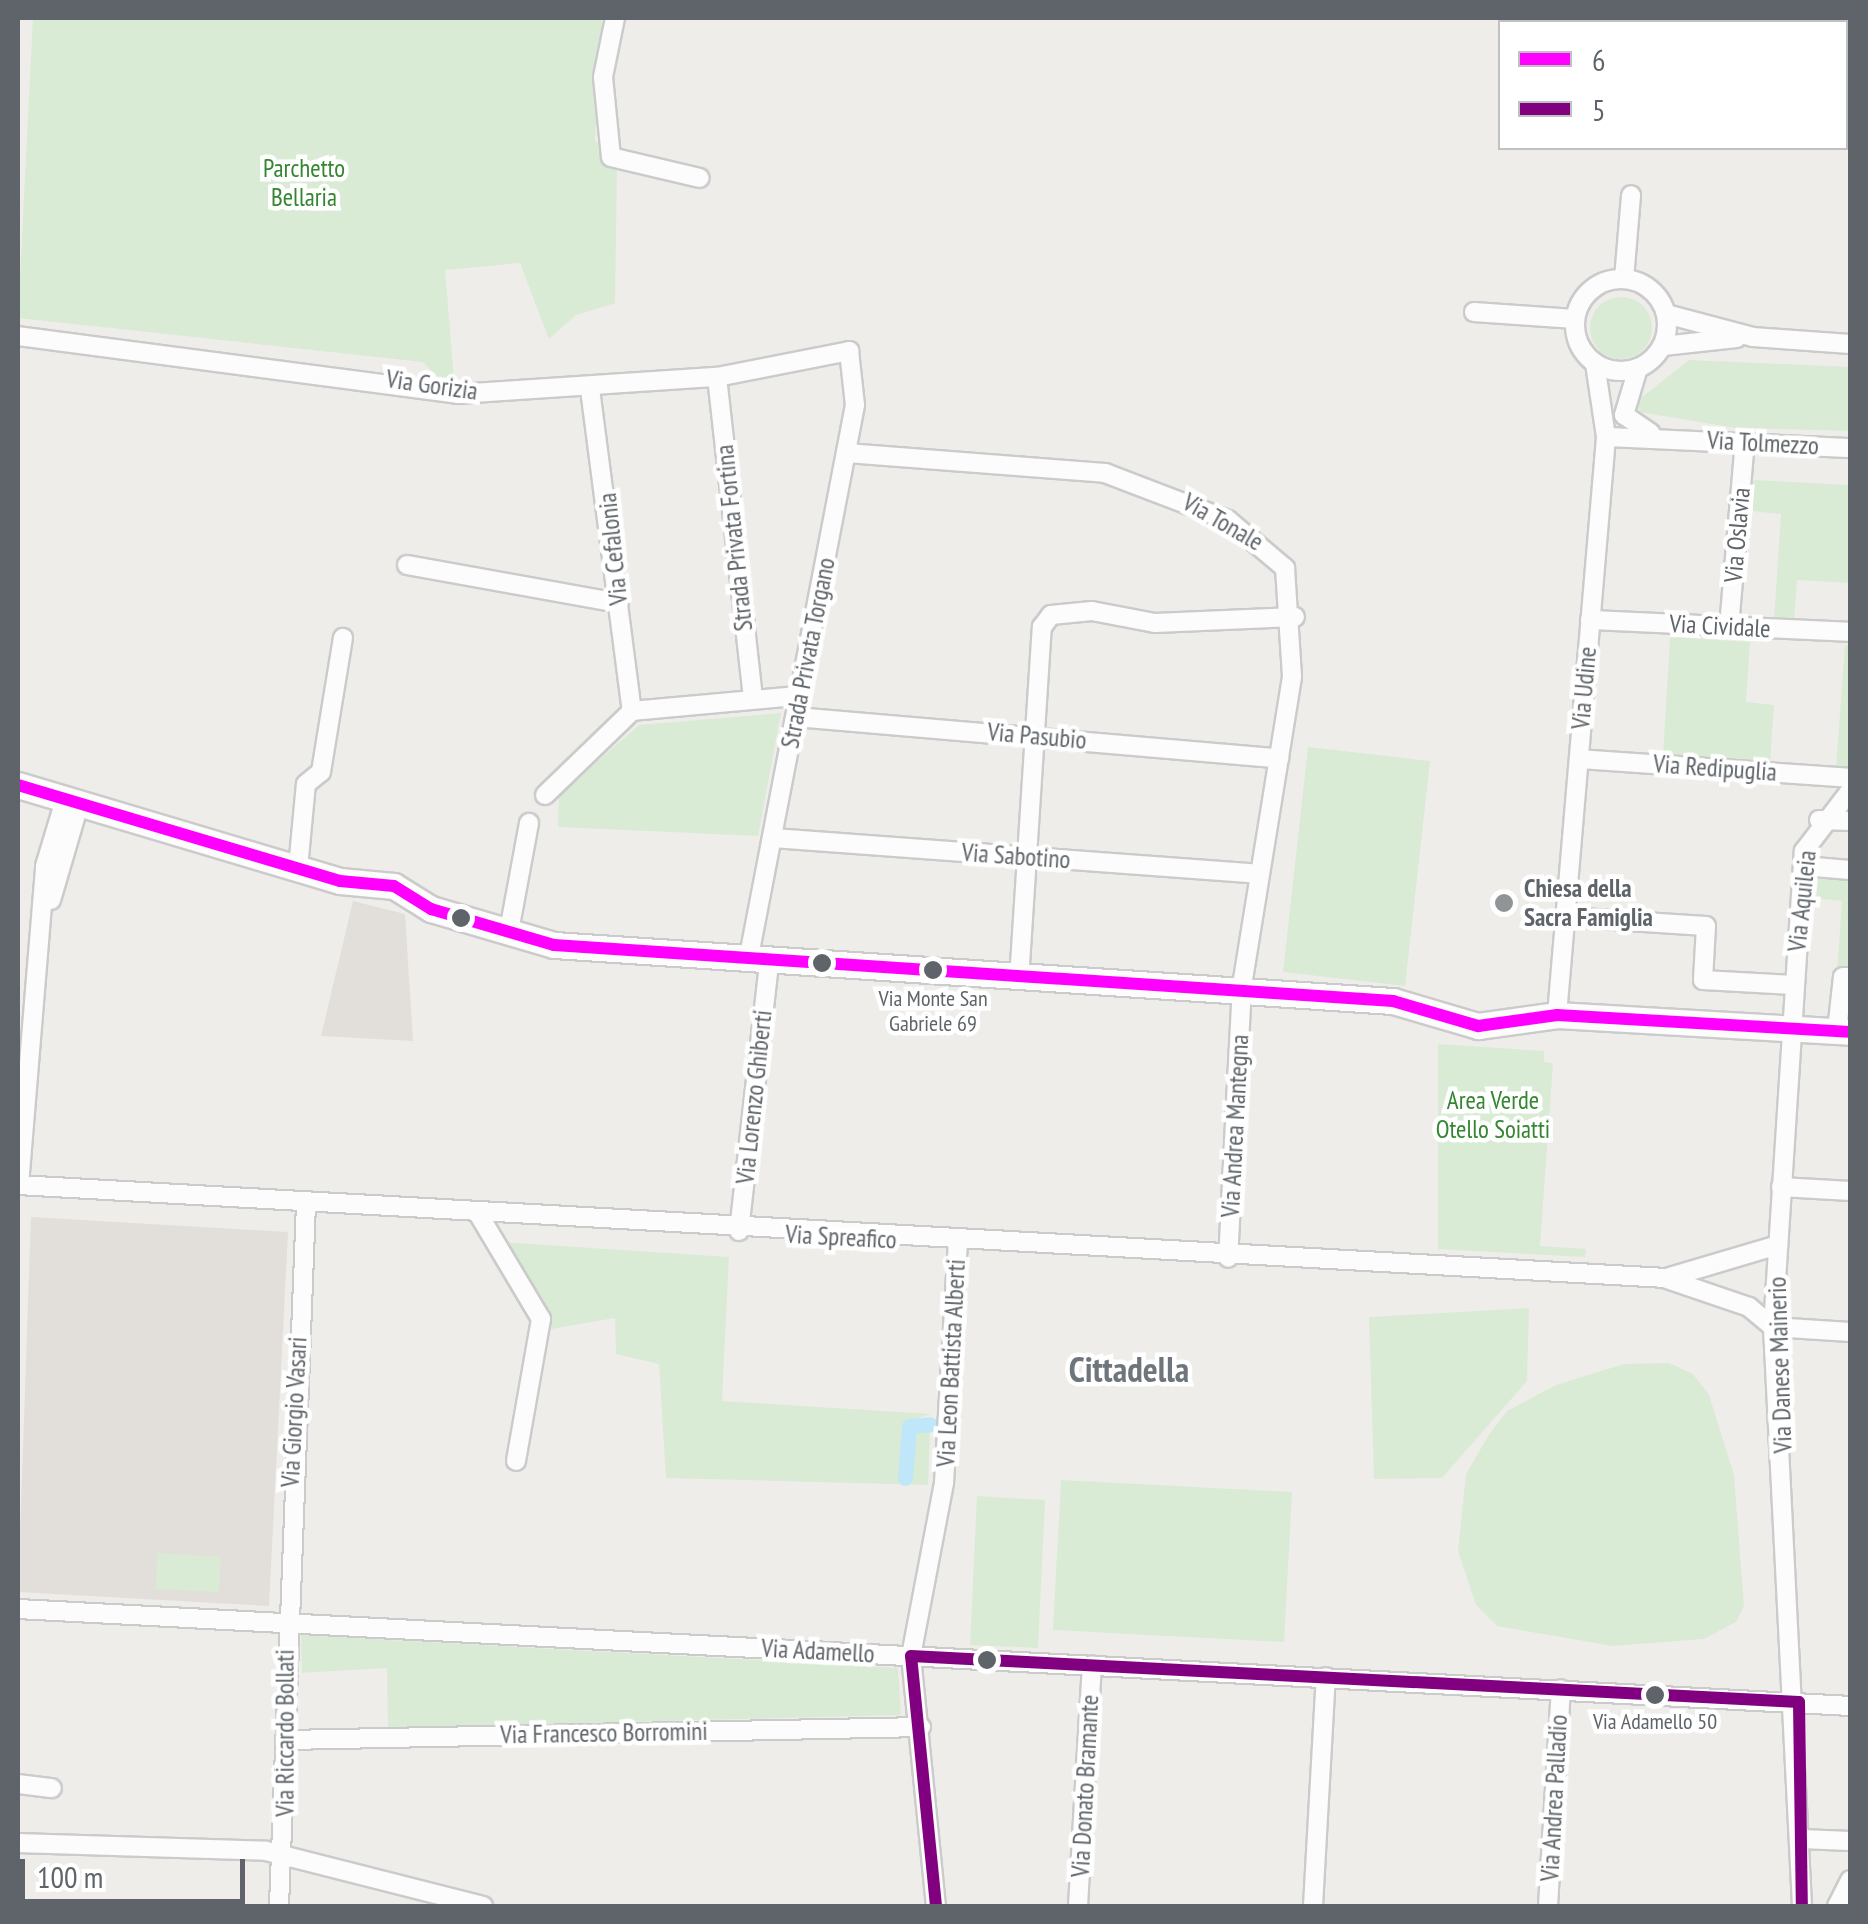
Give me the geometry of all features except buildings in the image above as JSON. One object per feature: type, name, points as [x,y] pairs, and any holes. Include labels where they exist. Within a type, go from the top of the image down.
[{"type":"street","points":[[615,18],[603,77],[610,157],[700,178]]},
{"type":"street","points":[[1624,278],[1632,195]]},
{"type":"street","points":[[1662,346],[1666,314],[1651,289],[1624,278],[1598,285],[1576,318],[1579,344],[1595,363],[1638,368],[1662,346],[1752,337],[1850,344]]},
{"type":"street","points":[[1474,312],[1576,318]]},
{"type":"street","points":[[1666,314],[1752,337]]},
{"type":"street","name":"Via Gorizia","points":[[18,336],[458,394],[590,389],[717,376],[844,348]]},
{"type":"street","name":"Strada Privata Torgano","points":[[758,962],[772,838],[858,386],[844,348]]},
{"type":"street","name":"Via Udine","points":[[1557,1015],[1606,437],[1595,363]]},
{"type":"street","name":"Via Tolmezzo","points":[[1638,368],[1626,422],[1676,438]]},
{"type":"street","name":"Strada Privata Fortina","points":[[717,376],[753,698]]},
{"type":"street","name":"Via Cefalonia","points":[[590,389],[632,711]]},
{"type":"street","name":"Via Tolmezzo","points":[[1606,437],[1850,448]]},
{"type":"street","name":"Via Oslavia","points":[[1729,627],[1745,442]]},
{"type":"street","name":"Via Tonale","points":[[846,453],[1062,466],[1169,492],[1271,549],[1285,568],[1294,617],[1279,758],[1242,993]]},
{"type":"street","points":[[407,565],[619,604]]},
{"type":"street","points":[[1019,980],[1042,627],[1062,610],[1155,623],[1294,617]]},
{"type":"street","name":"Via Cividale","points":[[1590,620],[1850,632]]},
{"type":"street","points":[[298,868],[306,784],[321,772],[343,638]]},
{"type":"street","points":[[544,795],[632,711],[797,696]]},
{"type":"street","name":"Via Pasubio","points":[[796,717],[1279,758]]},
{"type":"street","name":"Via Redipuglia","points":[[1578,759],[1850,778]]},
{"type":"street","points":[[18,786],[298,868],[394,886],[431,909],[554,944],[1019,980],[1393,1001],[1478,1026],[1557,1015],[1844,1031],[1843,977],[1850,977]]},
{"type":"street","name":"Via Aquileia","points":[[1790,1028],[1802,866],[1819,820],[1850,791]]},
{"type":"street","points":[[18,1185],[42,930],[72,802]]},
{"type":"street","points":[[1819,820],[1850,821]]},
{"type":"street","points":[[509,931],[529,823]]},
{"type":"street","name":"Via Sabotino","points":[[772,838],[1260,874]]},
{"type":"street","points":[[1802,866],[1850,870]]},
{"type":"street","points":[[1566,916],[1706,926],[1703,980],[1793,985]]},
{"type":"street","name":"Via Lorenzo Ghiberti","points":[[739,1231],[758,962]]},
{"type":"street","name":"Via Andrea Mantegna","points":[[1228,1258],[1242,993]]},
{"type":"street","name":"Via Danese Mainerio","points":[[1790,1028],[1774,1327],[1798,1702],[1802,1906]]},
{"type":"street","name":"Via Spreafico","points":[[18,1185],[739,1231],[1664,1278],[1749,1307],[1774,1327]]},
{"type":"street","points":[[1781,1188],[1850,1191]]},
{"type":"street","name":"Via Giorgio Vasari","points":[[284,1620],[306,1204]]},
{"type":"street","points":[[479,1215],[541,1319],[516,1461]]},
{"type":"street","name":"Via Leon Battista Alberti","points":[[936,1906],[911,1656],[944,1483],[958,1243]]},
{"type":"street","name":"Via Spreafico","points":[[1664,1278],[1778,1245]]},
{"type":"street","points":[[1774,1327],[1850,1332]]},
{"type":"street","name":"Via Adamello","points":[[18,1609],[284,1620],[1850,1706]]},
{"type":"street","name":"Via Riccardo Bollati","points":[[279,1906],[285,1858],[288,1740],[284,1620]]},
{"type":"street","name":"Via Donato Bramante","points":[[1078,1906],[1092,1664]]},
{"type":"street","points":[[1313,1906],[1326,1677]]},
{"type":"street","name":"Via Andrea Palladio","points":[[1548,1906],[1560,1689]]},
{"type":"street","name":"Via Francesco Borromini","points":[[288,1740],[921,1727]]},
{"type":"street","points":[[18,1784],[52,1788]]},
{"type":"street","points":[[1801,1839],[1850,1841]]},
{"type":"street","points":[[18,1843],[285,1858],[483,1906]]},
{"type":"street","points":[[1837,1906],[1850,1880]]},
{"type":"shaded area","points":[[353,901],[405,914],[413,1041],[321,1036]]},
{"type":"shaded area","points":[[31,1217],[288,1232],[269,1606],[18,1592]]},
{"type":"green space","name":"Parchetto Bellaria","points":[[33,18],[602,18],[595,140],[617,171],[615,303],[576,315],[549,339],[520,263],[445,270],[454,378],[439,379],[423,362],[18,318]]},
{"type":"green space","points":[[1621,297],[1643,306],[1652,328],[1643,350],[1621,359],[1599,350],[1590,328],[1599,306]]},
{"type":"green space","points":[[1689,360],[1850,367],[1850,431],[1735,428],[1640,412],[1637,401]]},
{"type":"green space","points":[[1754,480],[1850,485],[1850,583],[1797,580],[1794,621],[1774,620],[1781,514],[1752,511]]},
{"type":"green space","points":[[1670,637],[1750,642],[1746,702],[1774,705],[1770,763],[1663,757]]},
{"type":"green space","points":[[1845,645],[1850,645],[1850,769],[1836,768]]},
{"type":"green space","points":[[781,713],[758,836],[558,827],[559,795],[639,725]]},
{"type":"green space","points":[[1308,747],[1430,761],[1405,986],[1283,972]]},
{"type":"green space","points":[[1814,875],[1850,878],[1850,973],[1837,972],[1842,901],[1812,898]]},
{"type":"green space","name":"Area Verde Otello Soiatti","points":[[1438,1044],[1544,1051],[1544,1062],[1553,1063],[1540,1246],[1586,1249],[1585,1257],[1438,1249]]},
{"type":"green space","points":[[501,1242],[729,1257],[722,1401],[931,1414],[905,1422],[899,1462],[911,1462],[912,1431],[930,1429],[928,1485],[666,1478],[659,1364],[616,1354],[615,1318],[551,1329],[544,1300]]},
{"type":"green space","points":[[1529,1308],[1527,1381],[1442,1478],[1374,1479],[1369,1317]]},
{"type":"green space","points":[[1669,1363],[1693,1374],[1709,1395],[1734,1475],[1744,1606],[1736,1622],[1704,1639],[1613,1646],[1497,1626],[1476,1605],[1458,1551],[1466,1474],[1490,1433],[1507,1411],[1556,1385],[1624,1364]]},
{"type":"green space","points":[[1061,1480],[1292,1492],[1284,1642],[1053,1630]]},
{"type":"green space","points":[[977,1496],[1045,1500],[1038,1648],[970,1645]]},
{"type":"green space","points":[[157,1553],[221,1557],[219,1592],[156,1589]]},
{"type":"green space","points":[[301,1635],[898,1668],[901,1715],[388,1728],[387,1668],[302,1673]]},
{"type":"waterway","points":[[905,1478],[909,1426],[930,1424]]},
{"type":"transit line","name":"6","points":[[18,785],[340,881],[394,886],[431,909],[554,945],[1393,1001],[1478,1026],[1557,1015],[1850,1032]]},
{"type":"transit line","name":"5","points":[[936,1906],[911,1656],[1799,1702],[1802,1906]]},
{"type":"place","name":"Chiesa della Sacra Famiglia","points":[[1504,903]]},
{"type":"place","name":"Via Monte San Gabriele 69","points":[[933,970]]},
{"type":"place","name":"Via Adamello 50","points":[[1655,1695]]},
{"type":"district","name":"Cittadella","points":[[1129,1369]]}]
